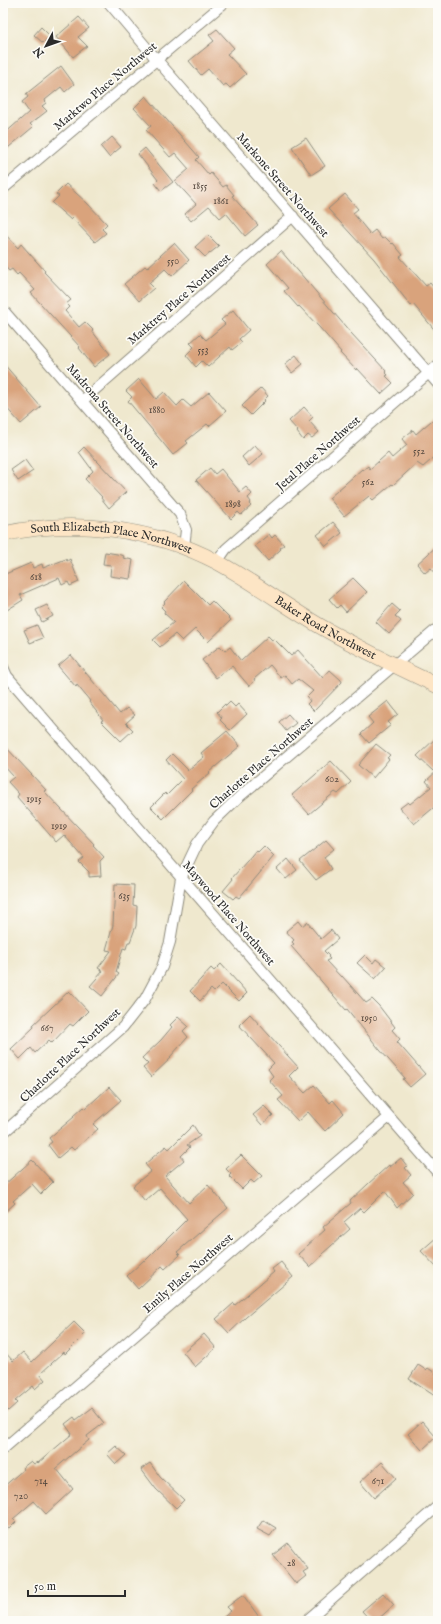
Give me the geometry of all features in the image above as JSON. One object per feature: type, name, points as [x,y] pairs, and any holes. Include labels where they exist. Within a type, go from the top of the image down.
[{"type":"street","name":"Markone Street Northwest","points":[[110,3],[157,60],[438,384]]},
{"type":"street","name":"Marktwo Place Northwest","points":[[3,189],[224,3]]},
{"type":"street","name":"Marktrey Place Northwest","points":[[82,401],[293,216]]},
{"type":"street","name":"Madrona Street Northwest","points":[[3,310],[180,514],[186,530],[184,547]]},
{"type":"street","name":"Jetal Place Northwest","points":[[217,562],[226,549],[438,365]]},
{"type":"street","name":"South Elizabeth Place Northwest","points":[[3,534],[20,530],[72,526],[130,532],[184,547],[217,562]]},
{"type":"street","name":"Baker Road Northwest","points":[[217,562],[325,629],[393,665],[438,686]]},
{"type":"street","name":"Charlotte Place Northwest","points":[[3,1133],[123,1026],[146,999],[162,967],[170,942],[181,878],[197,844],[214,822],[239,797],[438,628]]},
{"type":"street","name":"Maywood Place Northwest","points":[[3,667],[8,676],[181,878],[438,1174]]},
{"type":"street","name":"Emily Place Northwest","points":[[3,1448],[389,1117]]},
{"type":"street","points":[[306,1621],[438,1506]]},
{"type":"building","points":[[79,17],[89,28],[78,37],[87,46],[73,57],[56,37]]},
{"type":"building","points":[[41,27],[50,36],[43,43],[34,35]]},
{"type":"building","points":[[217,29],[234,48],[227,54],[246,74],[230,88],[226,84],[223,86],[208,69],[201,75],[189,61],[214,41],[209,35]]},
{"type":"building","points":[[61,66],[74,84],[65,92],[61,87],[45,100],[46,103],[42,106],[47,111],[30,124],[33,127],[3,152],[3,135],[29,112],[22,102],[28,97],[26,94]]},
{"type":"building","points":[[146,96],[199,157],[196,160],[209,175],[211,173],[223,187],[226,185],[234,195],[232,196],[258,225],[245,236],[226,213],[220,218],[209,206],[191,221],[185,214],[196,204],[175,181],[189,169],[175,153],[170,157],[146,130],[151,126],[134,108]]},
{"type":"building","points":[[112,137],[121,147],[109,157],[101,147]]},
{"type":"building","points":[[306,138],[325,166],[311,175],[292,147]]},
{"type":"building","points":[[145,148],[173,182],[161,191],[155,183],[158,180],[138,154]]},
{"type":"building","points":[[66,184],[107,224],[102,229],[106,233],[95,242],[72,218],[71,220],[52,203],[59,196],[56,194]]},
{"type":"building","points":[[345,194],[358,209],[353,213],[370,234],[375,230],[382,239],[385,237],[392,244],[393,243],[403,255],[400,257],[426,286],[430,283],[438,293],[438,334],[413,304],[411,306],[374,259],[328,209]]},
{"type":"building","points":[[3,232],[18,248],[21,244],[45,271],[44,272],[71,300],[66,304],[69,307],[65,311],[79,327],[85,322],[93,330],[92,331],[110,354],[94,367],[79,348],[80,347],[31,293],[35,290],[19,273],[17,275],[12,269],[9,271],[3,264]]},
{"type":"building","points":[[208,235],[219,246],[205,257],[195,247]]},
{"type":"building","points":[[174,243],[189,260],[172,276],[165,269],[149,283],[154,288],[139,301],[124,284],[145,266],[147,268]]},
{"type":"building","points":[[281,251],[351,333],[386,371],[385,372],[388,375],[386,376],[393,383],[381,394],[357,368],[356,370],[319,327],[284,291],[288,288],[267,264]]},
{"type":"building","points":[[233,310],[249,330],[239,339],[242,342],[232,350],[230,347],[208,367],[202,361],[196,367],[186,355],[194,347],[190,343],[200,334],[206,340],[225,324],[221,320]]},
{"type":"building","points":[[296,355],[303,364],[292,373],[285,364]]},
{"type":"building","points":[[3,363],[41,407],[21,424],[3,404]]},
{"type":"building","points":[[139,379],[156,399],[164,392],[177,406],[183,400],[191,407],[209,392],[226,411],[209,426],[207,424],[186,441],[188,443],[173,455],[128,401],[132,397],[126,391]]},
{"type":"building","points":[[261,388],[268,396],[251,415],[242,406]]},
{"type":"building","points":[[304,407],[313,417],[309,421],[319,432],[312,438],[308,435],[303,440],[297,432],[298,431],[289,421]]},
{"type":"building","points":[[438,415],[438,454],[423,467],[417,463],[393,485],[392,484],[373,500],[369,496],[344,516],[329,498],[362,469],[363,470],[368,466],[370,469],[388,453],[392,458],[407,445],[402,439],[413,430],[416,434]]},
{"type":"building","points":[[255,445],[263,454],[249,466],[242,457]]},
{"type":"building","points":[[84,447],[126,492],[109,508],[101,498],[102,497],[85,479],[93,471],[79,452]]},
{"type":"building","points":[[25,460],[33,471],[18,481],[11,470]]},
{"type":"building","points":[[210,468],[215,474],[221,469],[240,492],[246,487],[252,494],[248,498],[251,502],[249,504],[251,506],[241,515],[238,512],[231,519],[196,480]]},
{"type":"building","points":[[333,522],[342,533],[326,546],[317,535]]},
{"type":"building","points":[[269,534],[272,538],[275,535],[284,545],[268,561],[255,546]]},
{"type":"building","points":[[438,545],[438,576],[431,568],[425,573],[417,564]]},
{"type":"building","points":[[105,552],[124,556],[123,558],[133,560],[130,579],[110,576],[111,565],[103,564]]},
{"type":"building","points":[[66,559],[67,561],[70,559],[79,582],[70,586],[68,582],[62,585],[59,578],[20,595],[23,600],[7,610],[3,603],[3,575],[31,563],[33,568],[42,564],[43,568]]},
{"type":"building","points":[[353,578],[367,592],[346,612],[340,605],[337,608],[329,599]]},
{"type":"building","points":[[184,581],[208,605],[212,601],[231,620],[208,642],[195,629],[182,641],[175,634],[160,647],[153,640],[174,622],[164,613],[165,611],[161,607]]},
{"type":"building","points":[[392,604],[400,611],[395,616],[401,621],[389,634],[376,622]]},
{"type":"building","points":[[47,605],[53,616],[42,622],[36,610]]},
{"type":"building","points":[[37,625],[43,638],[30,643],[24,630]]},
{"type":"building","points":[[268,636],[272,640],[274,639],[291,656],[298,650],[323,678],[330,670],[341,680],[342,682],[314,711],[307,704],[310,701],[307,697],[313,691],[298,679],[292,684],[285,675],[281,678],[270,665],[254,679],[255,681],[249,686],[232,666],[216,678],[202,660],[220,646],[225,651],[230,647],[241,661]]},
{"type":"building","points":[[71,655],[120,714],[127,708],[135,715],[126,723],[133,730],[121,741],[101,721],[103,720],[89,702],[90,701],[77,685],[76,687],[58,666]]},
{"type":"building","points":[[388,701],[398,714],[388,722],[391,725],[369,743],[361,734],[373,723],[368,717]]},
{"type":"building","points":[[230,702],[235,707],[238,704],[247,714],[230,730],[220,720],[222,718],[217,712],[225,704],[226,706]]},
{"type":"building","points":[[288,714],[296,723],[286,731],[279,722]]},
{"type":"building","points":[[227,731],[240,746],[191,789],[192,790],[163,819],[151,807],[165,793],[167,795],[183,779],[166,760],[172,754],[188,770],[204,757],[201,753]]},
{"type":"building","points":[[438,736],[438,766],[433,771],[417,756]]},
{"type":"building","points":[[3,744],[46,790],[44,791],[94,844],[93,845],[104,857],[100,861],[101,876],[89,877],[89,872],[79,862],[84,858],[64,835],[56,842],[17,797],[19,794],[8,782],[14,777],[3,765]]},
{"type":"building","points":[[376,744],[390,755],[387,758],[389,759],[373,778],[358,765]]},
{"type":"building","points":[[331,761],[351,782],[338,794],[335,792],[309,814],[292,795]]},
{"type":"building","points":[[438,770],[438,804],[414,824],[400,808],[408,802],[410,804],[431,787],[426,781]]},
{"type":"building","points":[[326,840],[334,849],[324,857],[331,869],[316,880],[300,861]]},
{"type":"building","points":[[264,846],[274,856],[239,898],[236,896],[233,899],[223,891],[256,850],[258,852]]},
{"type":"building","points":[[288,859],[297,870],[286,879],[277,869]]},
{"type":"building","points":[[115,884],[134,885],[133,905],[137,906],[136,926],[126,949],[123,948],[116,972],[119,974],[102,996],[90,986],[103,971],[98,968],[111,951],[106,950],[113,925]]},
{"type":"building","points":[[298,921],[302,926],[307,922],[321,939],[331,930],[338,939],[324,951],[330,959],[326,961],[341,977],[342,976],[366,1003],[372,999],[395,1027],[392,1030],[400,1039],[397,1042],[425,1074],[410,1087],[403,1079],[405,1078],[347,1009],[346,1010],[291,946],[294,944],[292,942],[294,940],[286,931]]},
{"type":"building","points":[[365,955],[373,963],[376,959],[386,967],[375,979],[357,963]]},
{"type":"building","points":[[221,964],[247,993],[239,1001],[222,984],[214,992],[211,989],[200,1001],[190,991],[211,968],[214,971]]},
{"type":"building","points":[[69,991],[88,1011],[73,1026],[70,1024],[52,1043],[49,1040],[35,1053],[31,1048],[20,1059],[11,1049],[34,1027],[33,1025]]},
{"type":"building","points":[[250,1014],[298,1067],[289,1076],[305,1093],[314,1085],[330,1103],[333,1100],[344,1113],[325,1131],[308,1112],[298,1121],[278,1100],[283,1096],[269,1080],[273,1076],[268,1069],[274,1063],[239,1025]]},
{"type":"building","points":[[178,1017],[188,1026],[183,1031],[188,1037],[170,1057],[171,1058],[151,1077],[143,1068],[148,1064],[142,1058],[161,1040],[172,1027],[170,1025]]},
{"type":"building","points":[[109,1087],[121,1100],[93,1124],[98,1129],[74,1150],[71,1147],[58,1158],[48,1145],[52,1142],[49,1138],[74,1117],[73,1116],[83,1107],[85,1109]]},
{"type":"building","points":[[264,1106],[273,1115],[262,1125],[253,1115]]},
{"type":"building","points":[[193,1125],[200,1136],[187,1145],[190,1147],[181,1156],[184,1160],[165,1176],[189,1203],[208,1185],[228,1208],[177,1252],[180,1255],[165,1269],[162,1266],[138,1289],[127,1276],[144,1260],[145,1261],[187,1219],[160,1188],[145,1201],[133,1186],[151,1171],[145,1164],[166,1146],[169,1149]]},
{"type":"building","points":[[241,1155],[262,1176],[254,1183],[251,1180],[242,1189],[229,1176],[231,1174],[226,1169]]},
{"type":"building","points":[[401,1158],[407,1166],[405,1168],[411,1175],[403,1182],[413,1193],[397,1208],[385,1191],[364,1212],[360,1208],[344,1222],[350,1229],[310,1267],[298,1254],[325,1230],[323,1227],[351,1203],[350,1201],[368,1184],[389,1165],[390,1167]]},
{"type":"building","points":[[32,1160],[53,1182],[41,1194],[32,1184],[13,1201],[15,1203],[3,1214],[3,1186]]},
{"type":"building","points":[[438,1236],[438,1269],[421,1251]]},
{"type":"building","points":[[281,1262],[293,1277],[229,1333],[216,1319],[274,1272],[272,1269]]},
{"type":"building","points":[[74,1322],[85,1333],[84,1335],[65,1354],[64,1352],[40,1374],[45,1380],[35,1389],[33,1386],[15,1401],[17,1403],[8,1411],[3,1406],[3,1350],[13,1361],[23,1352],[32,1362]]},
{"type":"building","points":[[204,1334],[216,1348],[195,1367],[183,1352]]},
{"type":"building","points":[[418,1365],[426,1370],[428,1368],[438,1375],[438,1398],[409,1379]]},
{"type":"building","points":[[92,1408],[104,1423],[87,1436],[89,1440],[56,1468],[73,1489],[46,1514],[34,1501],[13,1519],[16,1522],[9,1529],[5,1526],[3,1528],[3,1487],[31,1461],[34,1464],[37,1462],[38,1463],[72,1434],[65,1424],[74,1417],[76,1420]]},
{"type":"building","points":[[422,1421],[436,1437],[422,1450],[408,1434]]},
{"type":"building","points":[[116,1446],[126,1455],[116,1464],[107,1454]]},
{"type":"building","points":[[382,1462],[396,1478],[374,1498],[360,1482]]},
{"type":"building","points":[[150,1463],[160,1477],[184,1500],[176,1508],[156,1489],[141,1469]]},
{"type":"building","points":[[263,1520],[276,1528],[270,1536],[257,1529]]},
{"type":"building","points":[[288,1543],[308,1569],[303,1572],[306,1576],[296,1584],[273,1555]]},
{"type":"building","points":[[383,1593],[394,1605],[376,1621],[371,1621],[362,1611]]},
{"type":"building","points":[[243,1595],[262,1621],[219,1621],[231,1611],[227,1607]]}]
